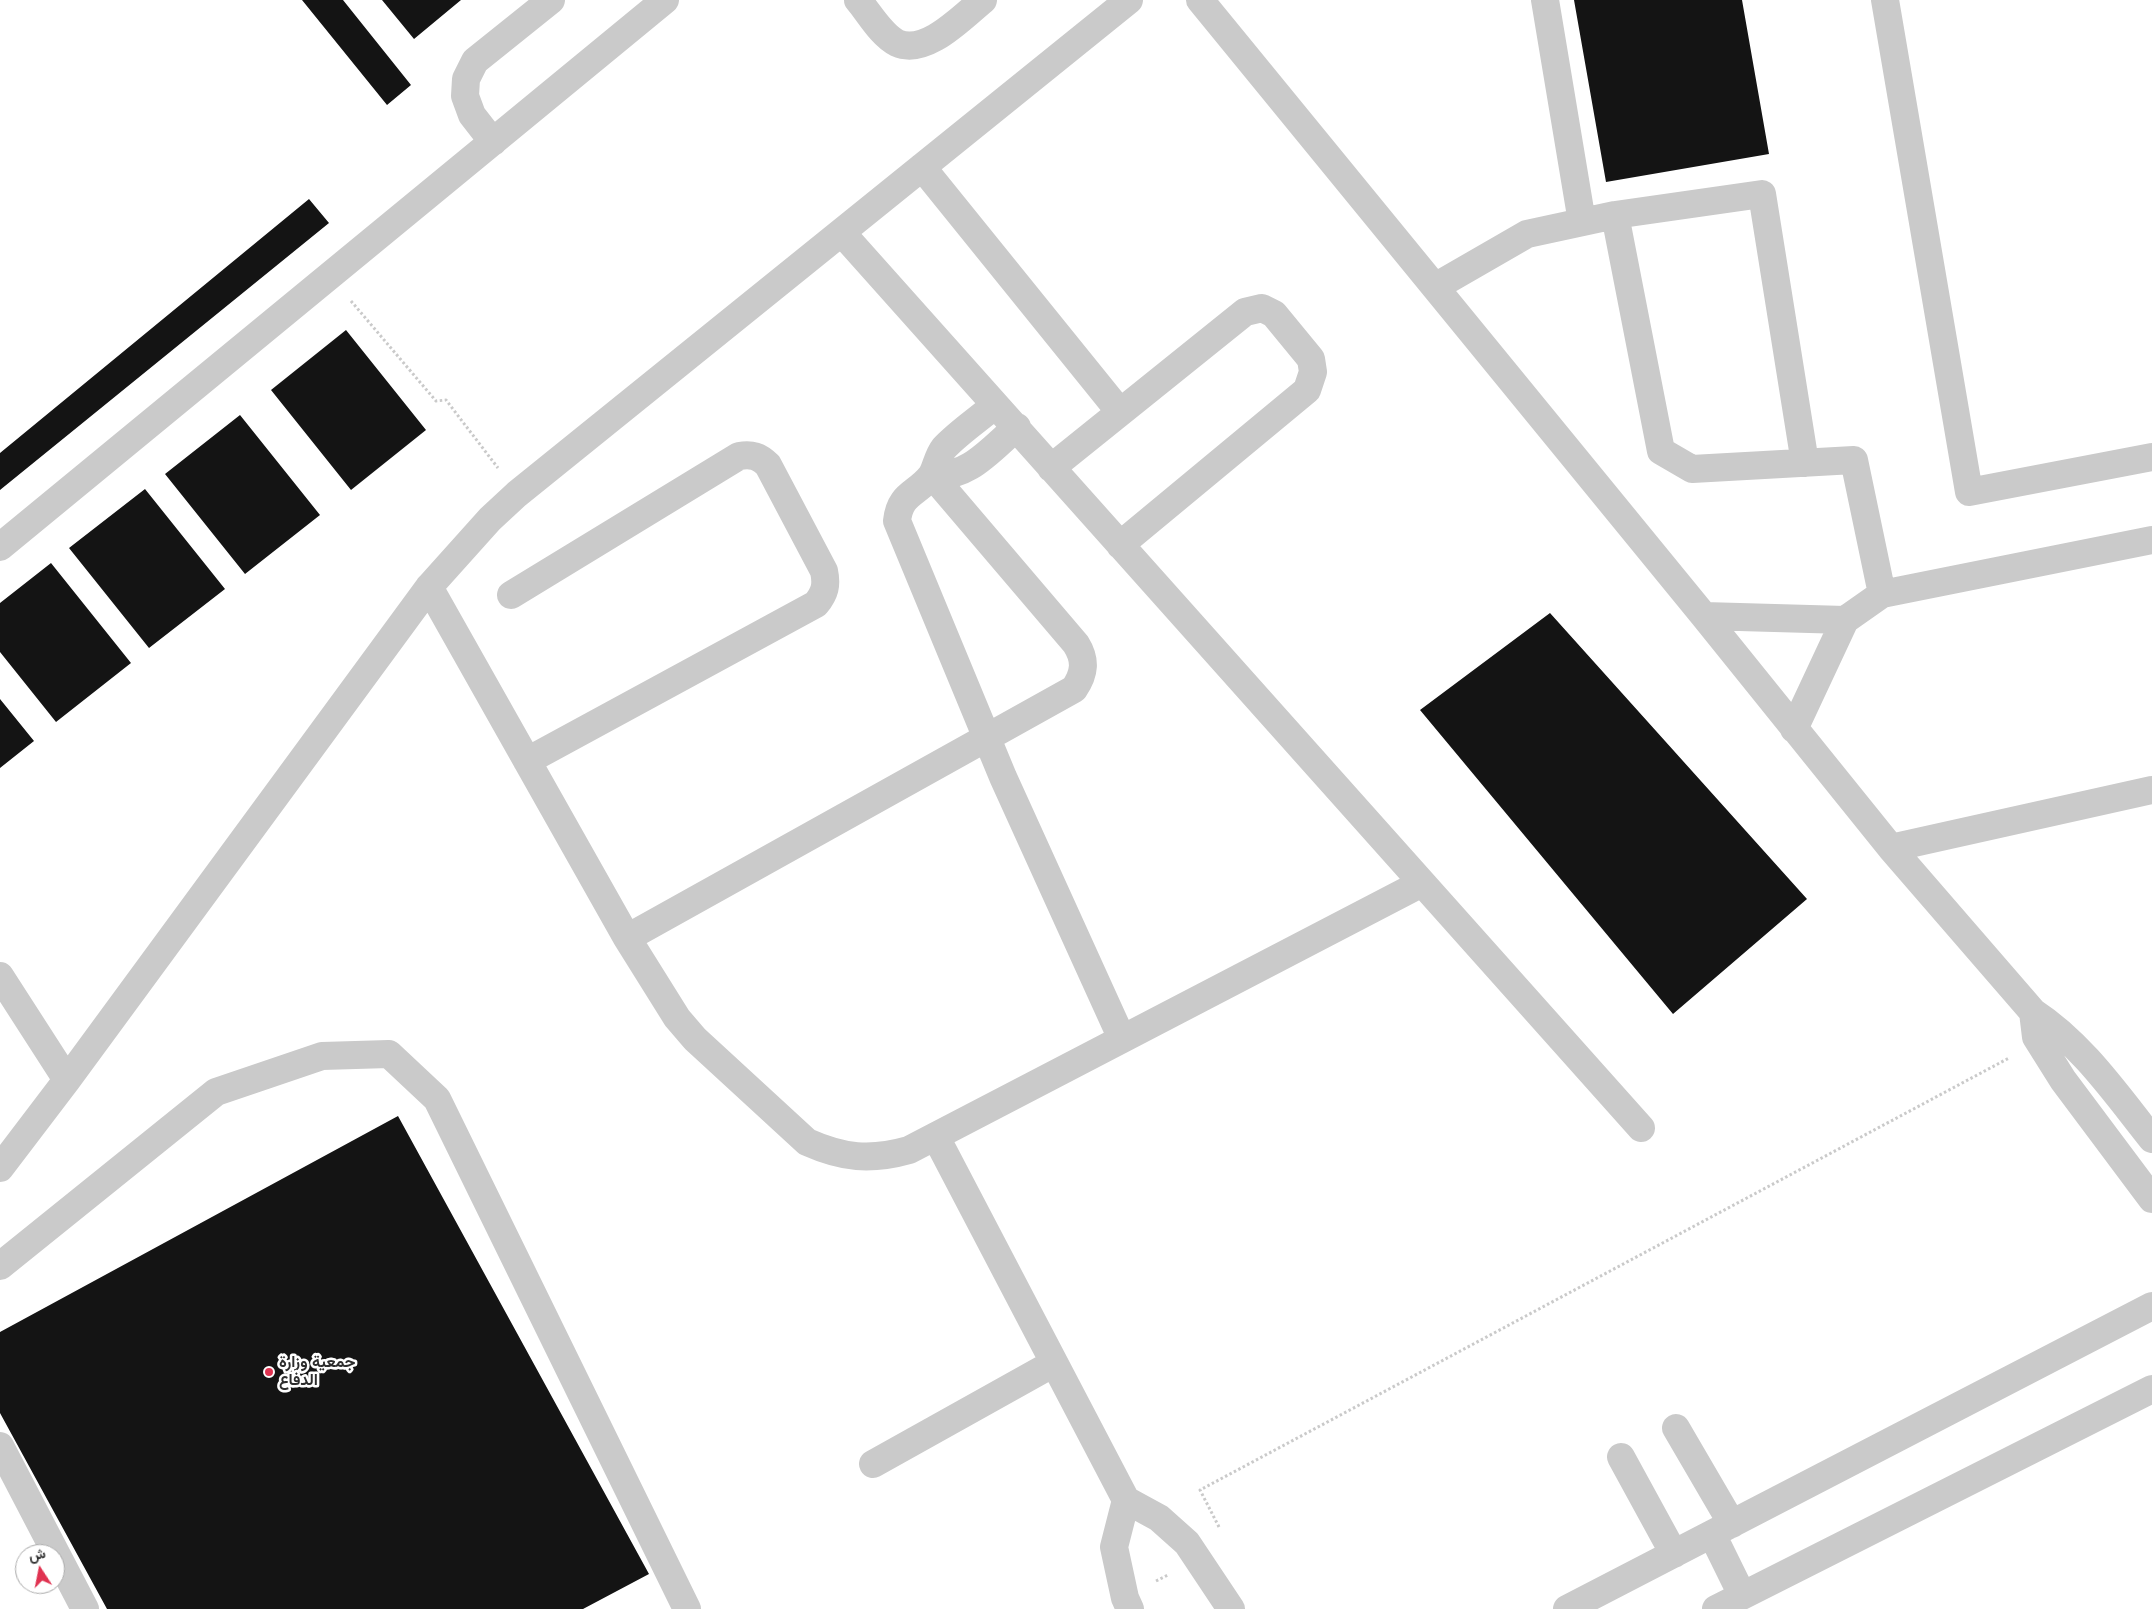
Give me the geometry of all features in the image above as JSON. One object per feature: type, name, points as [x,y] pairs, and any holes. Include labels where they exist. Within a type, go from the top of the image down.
[{"type":"lane","points":[[493,142],[472,115],[464,96],[466,79],[475,60],[551,0]]},
{"type":"lane","points":[[0,547],[665,0]]},
{"type":"lane","points":[[858,0],[886,34],[897,43],[911,46],[924,44],[937,37],[984,0]]},
{"type":"lane","points":[[0,1168],[67,1080],[428,587],[490,519],[517,494],[1129,0]]},
{"type":"lane","points":[[1200,0],[1704,616],[1891,848],[2033,1012],[2053,1025],[2090,1062],[2152,1138]]},
{"type":"lane","points":[[1545,0],[1582,222]]},
{"type":"lane","points":[[1885,0],[1969,492],[2152,457]]},
{"type":"lane","points":[[922,167],[1120,412]]},
{"type":"lane","points":[[1435,287],[1527,234],[1615,215],[1762,194],[1805,463]]},
{"type":"lane","points":[[1615,215],[1661,451],[1692,469],[1854,460],[1882,594]]},
{"type":"lane","points":[[842,233],[1641,1128]]},
{"type":"lane","points":[[1051,468],[1245,312],[1262,308],[1274,314],[1311,359],[1312,381],[1307,390],[1120,545]]},
{"type":"lane","points":[[995,405],[944,448],[934,465],[932,475],[902,501],[898,510],[897,521],[986,737],[1122,1039]]},
{"type":"lane","points":[[932,475],[954,475],[964,471],[1017,428]]},
{"type":"lane","points":[[511,595],[739,456],[750,454],[760,457],[768,464],[824,572],[826,583],[824,594],[816,604],[527,761]]},
{"type":"lane","points":[[627,938],[1074,689],[1081,679],[1084,667],[1082,655],[1076,644],[932,475]]},
{"type":"lane","points":[[1794,729],[1845,620],[1882,594],[2152,540]]},
{"type":"lane","points":[[428,587],[627,938],[672,1010],[695,1039],[807,1142],[846,1156],[888,1156],[909,1150],[1422,883]]},
{"type":"lane","points":[[1704,616],[1845,620]]},
{"type":"lane","points":[[1891,848],[2152,790]]},
{"type":"lane","points":[[0,976],[67,1080]]},
{"type":"lane","points":[[2033,1012],[2036,1037],[2063,1080],[2152,1199]]},
{"type":"lane","points":[[0,1266],[216,1092],[322,1056],[389,1054],[437,1099],[687,1609]]},
{"type":"lane","points":[[936,1137],[1126,1500],[1159,1518],[1187,1543],[1230,1609]]},
{"type":"lane","points":[[1567,1609],[2152,1306]]},
{"type":"lane","points":[[873,1464],[1054,1363]]},
{"type":"lane","points":[[1716,1609],[2152,1389]]},
{"type":"lane","points":[[1676,1428],[1722,1529],[1742,1596]]},
{"type":"lane","points":[[0,1446],[85,1609]]},
{"type":"lane","points":[[1621,1457],[1674,1554]]},
{"type":"lane","points":[[1126,1500],[1114,1547],[1127,1603]]},
{"type":"path","points":[[330,276],[436,401],[446,400],[517,494]]},
{"type":"path","points":[[1220,1529],[1200,1490],[2011,1057]]},
{"type":"path","points":[[1127,1603],[1198,1560]]},
{"type":"building","points":[[302,0],[343,0],[411,85],[387,105]]},
{"type":"building","points":[[382,0],[461,0],[414,39]]},
{"type":"building","points":[[1574,0],[1742,0],[1769,154],[1606,182]]},
{"type":"building","points":[[309,199],[329,223],[0,490],[0,453]]},
{"type":"building","points":[[346,330],[426,430],[351,490],[271,390]]},
{"type":"building","points":[[240,415],[320,515],[245,574],[165,474]]},
{"type":"building","points":[[145,489],[225,589],[149,648],[69,548]]},
{"type":"building","points":[[51,563],[131,663],[56,722],[0,652],[0,603]]},
{"type":"building","points":[[1550,613],[1807,899],[1673,1014],[1420,710]]},
{"type":"building","points":[[0,699],[34,741],[0,768]]},
{"type":"building","name":"جمعية وزارة الدفاع","points":[[398,1116],[649,1574],[583,1609],[107,1609],[0,1413],[0,1332]]},
{"type":"place","name":"جمعية وزارة الدفاع","points":[[269,1372]]}]
